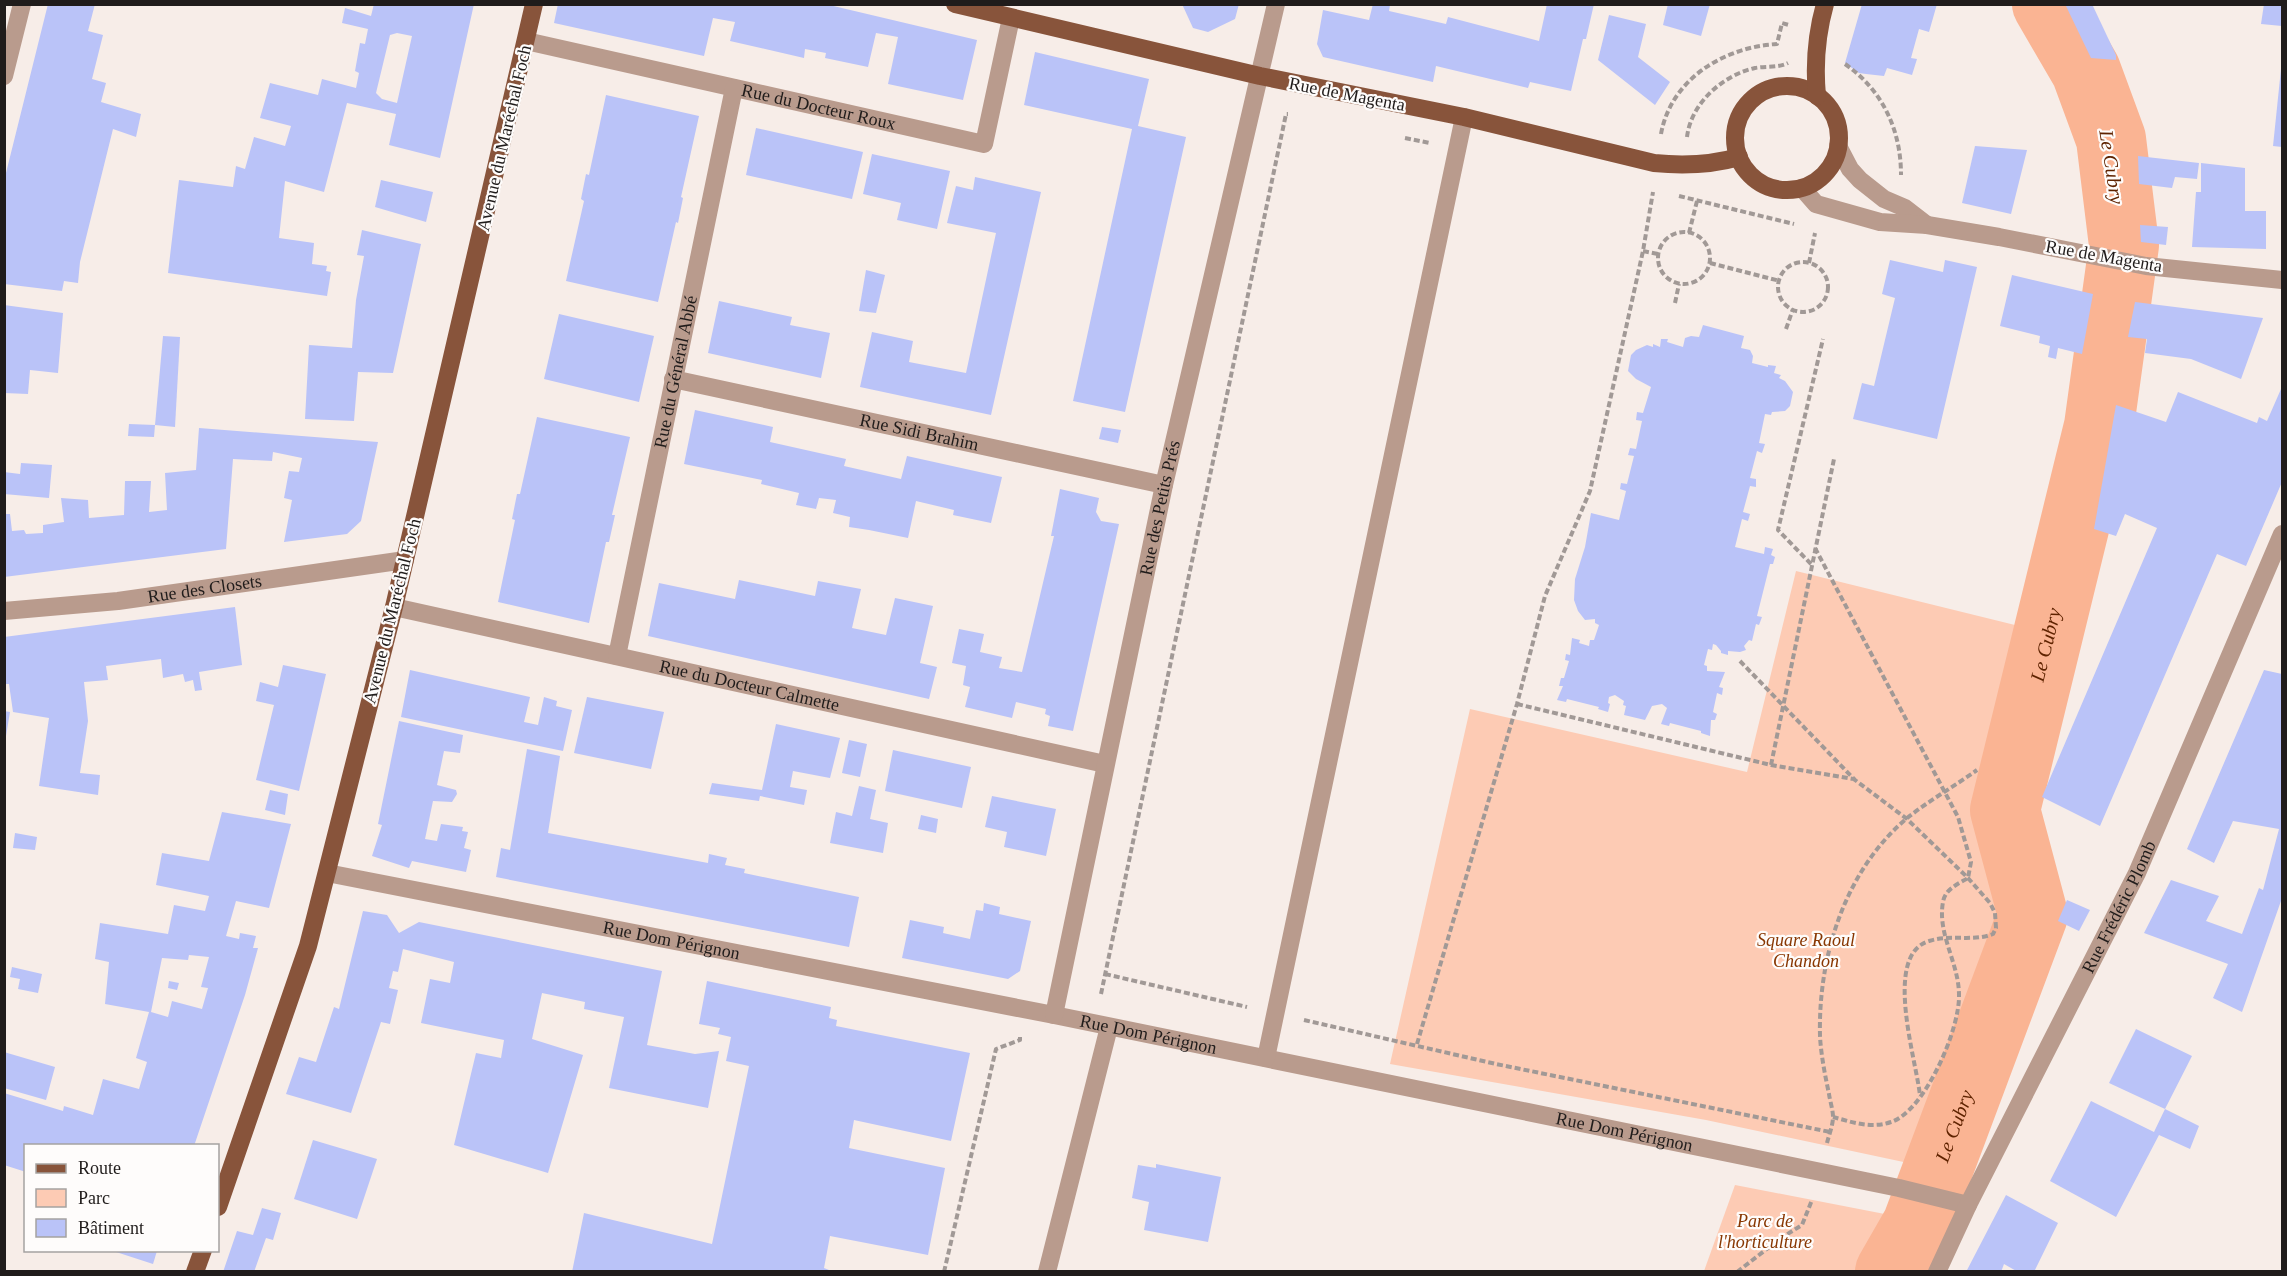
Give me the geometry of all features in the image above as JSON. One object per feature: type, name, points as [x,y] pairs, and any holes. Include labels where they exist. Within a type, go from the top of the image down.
[{"type":"main road","name":"Avenue du Maréchal Foch","points":[[219,1204],[308,946],[394,607],[534,4]]},
{"type":"main road","name":"Rue de Magenta","points":[[956,4],[1260,76],[1464,117],[1654,163],[1717,164],[1739,157]]},
{"type":"main road","points":[[1817,96],[1815,68],[1817,32],[1825,4]]},
{"type":"main road","points":[[1783,86],[1801,88],[1817,96],[1835,118],[1838,146],[1834,160],[1815,182],[1802,188],[1786,190],[1772,188],[1756,180],[1743,167],[1734,133],[1740,116],[1750,101],[1765,91],[1783,86]]},
{"type":"main road","points":[[195,1272],[202,1252]]},
{"type":"street","points":[[4,76],[22,4]]},
{"type":"street","name":"Rue des Petits Prés","points":[[1054,1015],[1164,485],[1276,4]]},
{"type":"street","name":"Rue du Docteur Roux","points":[[526,41],[984,144],[1011,18]]},
{"type":"street","name":"Rue du Général Abbé","points":[[617,656],[734,88]]},
{"type":"street","points":[[1266,1058],[1464,117]]},
{"type":"street","name":"Rue de Magenta","points":[[1838,146],[1850,169],[1860,180],[1884,199],[1905,208],[1927,225]]},
{"type":"street","name":"Rue de Magenta","points":[[1802,188],[1816,204],[1880,222],[1927,225],[2146,266],[2283,280]]},
{"type":"street","name":"Rue Sidi Brahim","points":[[674,379],[1164,485]]},
{"type":"street","name":"Rue Frédéric Plomb","points":[[1937,1272],[1960,1203],[2137,873],[2283,534]]},
{"type":"street","name":"Rue des Closets","points":[[4,611],[118,601],[405,560]]},
{"type":"street","name":"Rue du Docteur Calmette","points":[[394,607],[1105,764]]},
{"type":"street","name":"Rue Dom Pérignon","points":[[327,873],[1054,1015],[1899,1188],[1960,1203]]},
{"type":"street","points":[[1047,1272],[1101,1025]]},
{"type":"path","points":[[1417,1044],[1517,705],[1545,596],[1590,491],[1643,251],[1653,191],[1654,163],[1664,117],[1679,92],[1699,71],[1719,58],[1741,49],[1777,44],[1782,24],[1817,32]]},
{"type":"path","points":[[1837,59],[1859,74],[1877,94],[1891,117],[1899,144],[1901,173],[1898,190],[1908,194],[1905,208]]},
{"type":"path","points":[[1670,194],[1676,165],[1696,111],[1708,94],[1740,72],[1786,65],[1791,61]]},
{"type":"path","points":[[1101,1025],[1105,974],[1286,114],[1298,116]]},
{"type":"path","points":[[1403,138],[1438,145]]},
{"type":"path","points":[[1643,189],[1796,224]]},
{"type":"path","points":[[1688,233],[1697,201]]},
{"type":"path","points":[[1809,263],[1816,229]]},
{"type":"path","points":[[1688,233],[1698,236],[1705,243],[1710,253],[1710,263],[1706,273],[1699,279],[1690,284],[1679,284],[1667,278],[1660,267],[1658,254],[1664,242],[1675,234],[1688,233]]},
{"type":"path","points":[[1643,251],[1658,254]]},
{"type":"path","points":[[1803,262],[1814,264],[1823,271],[1827,278],[1827,295],[1821,305],[1810,311],[1798,311],[1787,305],[1780,296],[1780,281],[1783,272],[1792,264],[1803,262]]},
{"type":"path","points":[[1710,263],[1780,281]]},
{"type":"path","points":[[1675,303],[1679,284]]},
{"type":"path","points":[[1786,329],[1793,309]]},
{"type":"path","points":[[1811,564],[1778,530],[1823,339]]},
{"type":"path","points":[[1771,765],[1834,459]]},
{"type":"path","points":[[1815,548],[1958,817],[1971,862],[1968,879]]},
{"type":"path","points":[[1740,661],[1855,780],[1906,819],[1968,879],[1990,903],[1995,913],[1996,928],[1993,934],[1983,938],[1929,941],[1917,948],[1909,960],[1905,981],[1907,1030],[1920,1096]]},
{"type":"path","points":[[1517,705],[1771,765],[1855,780]]},
{"type":"path","points":[[1105,974],[1496,1064],[1830,1132],[1833,1117],[1821,1045],[1820,1009],[1823,974],[1831,940],[1844,906],[1861,874],[1882,845],[1906,819],[1977,770]]},
{"type":"path","points":[[1833,1117],[1875,1126],[1900,1119],[1912,1109],[1941,1063],[1958,1015],[1958,973],[1941,921],[1943,899],[1950,889],[1968,879]]},
{"type":"path","points":[[944,1272],[996,1049],[1020,1040],[1024,1010]]},
{"type":"path","points":[[1737,1272],[1780,1238],[1802,1225],[1822,1173]]},
{"type":"green space","name":"Square Raoul Chandon","points":[[1796,571],[2019,626],[1984,818],[2016,914],[1927,1167],[1706,1120],[1390,1064],[1470,709],[1747,772]]},
{"type":"green space","name":"Parc de l'horticulture","points":[[1735,1185],[1931,1223],[1904,1271],[1704,1271]]},
{"type":"building","points":[[48,4],[95,4],[88,31],[103,35],[92,79],[106,83],[101,102],[141,114],[136,137],[113,129],[80,262],[78,283],[64,281],[62,291],[4,284],[4,181]]},
{"type":"building","points":[[374,4],[474,4],[440,158],[389,145],[396,114],[347,103],[324,192],[285,181],[279,238],[314,243],[312,264],[327,266],[326,271],[331,272],[327,296],[168,273],[179,180],[233,187],[236,166],[245,169],[254,137],[285,146],[291,126],[260,118],[270,83],[318,95],[322,79],[356,88],[359,73],[355,71],[360,43],[365,44],[368,29],[342,23],[345,8],[371,16]],"holes":[[[397,33],[412,36],[397,103],[382,99],[376,93],[390,35]]]},
{"type":"building","points":[[558,4],[825,4],[977,40],[963,100],[888,84],[898,37],[876,33],[868,67],[825,58],[826,53],[805,49],[804,58],[730,41],[735,22],[713,18],[704,56],[554,23]]},
{"type":"building","points":[[1182,4],[1239,4],[1235,19],[1208,32],[1193,28]]},
{"type":"building","points":[[1373,4],[1390,5],[1389,11],[1446,24],[1448,17],[1539,41],[1547,4],[1594,4],[1571,91],[1530,82],[1528,88],[1436,66],[1433,82],[1323,57],[1317,44],[1323,10],[1369,20]]},
{"type":"building","points":[[1668,4],[1710,4],[1701,36],[1663,25]]},
{"type":"building","points":[[1862,4],[1937,4],[1929,32],[1919,29],[1911,58],[1917,59],[1912,75],[1887,68],[1884,76],[1859,73],[1845,63]]},
{"type":"building","points":[[2065,4],[2092,4],[2116,55],[2116,60],[2091,58]]},
{"type":"building","points":[[2264,4],[2282,4],[2282,26],[2261,24]]},
{"type":"building","points":[[1609,15],[1646,24],[1638,57],[1670,82],[1655,105],[1598,60]]},
{"type":"building","points":[[1035,52],[1149,79],[1138,126],[1186,137],[1125,412],[1073,401],[1132,129],[1024,105]]},
{"type":"building","points":[[2282,69],[2282,147],[2273,146]]},
{"type":"building","points":[[606,95],[699,116],[681,197],[683,198],[678,223],[676,222],[658,302],[566,281],[584,201],[581,199],[586,174],[589,175]]},
{"type":"building","points":[[756,128],[863,152],[852,199],[746,175]]},
{"type":"building","points":[[1975,146],[2027,150],[2011,214],[1962,203]]},
{"type":"building","points":[[872,154],[950,171],[937,229],[897,220],[901,203],[863,194]]},
{"type":"building","points":[[2138,156],[2199,163],[2197,179],[2175,177],[2172,188],[2139,184]]},
{"type":"building","points":[[2201,163],[2245,168],[2245,211],[2266,211],[2266,249],[2192,247],[2196,192],[2201,192]]},
{"type":"building","points":[[975,177],[1041,192],[991,415],[860,387],[872,332],[913,341],[909,362],[966,373],[996,233],[947,223],[956,186],[973,190]]},
{"type":"building","points":[[381,180],[433,192],[426,222],[375,207]]},
{"type":"building","points":[[2140,225],[2168,227],[2166,245],[2141,242]]},
{"type":"building","points":[[362,230],[421,244],[393,373],[358,372],[354,421],[305,419],[309,345],[352,348],[356,300],[364,256],[357,255]]},
{"type":"building","points":[[1890,260],[1943,272],[1945,260],[1977,267],[1937,439],[1853,419],[1862,383],[1874,386],[1895,298],[1882,294]]},
{"type":"building","points":[[866,270],[885,275],[876,313],[859,311]]},
{"type":"building","points":[[2012,275],[2093,294],[2082,354],[2058,348],[2056,359],[2048,357],[2050,346],[2039,343],[2040,336],[2000,326]]},
{"type":"building","points":[[719,301],[792,317],[790,325],[830,333],[821,378],[708,353]]},
{"type":"building","points":[[2135,302],[2263,318],[2241,379],[2191,359],[2145,353],[2147,339],[2128,337]]},
{"type":"building","points":[[4,305],[63,313],[58,373],[30,370],[28,394],[4,393]]},
{"type":"building","points":[[559,314],[654,336],[639,402],[544,379]]},
{"type":"building","points":[[1703,325],[1744,336],[1741,348],[1750,350],[1753,356],[1752,363],[1768,367],[1768,365],[1776,366],[1774,373],[1781,375],[1779,378],[1785,381],[1793,392],[1790,406],[1785,411],[1772,412],[1771,415],[1765,414],[1759,443],[1765,444],[1762,453],[1757,451],[1750,478],[1756,479],[1756,487],[1750,486],[1743,512],[1750,514],[1748,521],[1742,519],[1735,547],[1764,554],[1765,547],[1773,549],[1771,555],[1775,557],[1773,564],[1770,564],[1757,616],[1762,617],[1759,625],[1756,624],[1752,641],[1749,640],[1744,646],[1746,650],[1728,651],[1728,655],[1721,653],[1713,644],[1712,650],[1708,649],[1704,665],[1707,666],[1707,671],[1725,672],[1719,687],[1723,688],[1722,695],[1717,693],[1713,712],[1717,714],[1715,720],[1711,720],[1710,736],[1701,731],[1670,723],[1669,726],[1661,724],[1667,708],[1662,704],[1652,706],[1645,720],[1624,715],[1626,706],[1623,705],[1624,701],[1615,695],[1609,697],[1608,712],[1598,709],[1599,707],[1567,699],[1566,702],[1557,700],[1563,686],[1559,686],[1569,661],[1565,660],[1566,654],[1570,655],[1572,638],[1589,646],[1590,640],[1594,640],[1599,625],[1595,623],[1595,619],[1585,620],[1574,600],[1575,579],[1585,547],[1591,513],[1619,520],[1626,491],[1620,489],[1621,483],[1627,484],[1634,456],[1628,455],[1630,448],[1636,449],[1642,421],[1636,420],[1637,412],[1643,413],[1651,387],[1636,379],[1628,371],[1631,355],[1647,345],[1653,347],[1653,344],[1660,347],[1661,339],[1668,339],[1667,342],[1683,347],[1685,338],[1699,337]]},
{"type":"building","points":[[163,336],[180,337],[175,427],[155,425]]},
{"type":"building","points":[[2281,389],[2282,482],[2246,566],[2217,554],[2100,826],[2042,797],[2157,528],[2125,514],[2116,536],[2094,529],[2116,405],[2166,422],[2178,392],[2257,423],[2259,417],[2267,421]]},
{"type":"building","points":[[695,410],[773,427],[770,442],[846,459],[844,466],[901,479],[907,456],[1002,477],[991,523],[953,515],[954,510],[916,501],[908,538],[849,527],[850,517],[833,513],[836,500],[819,498],[816,509],[796,505],[799,493],[761,484],[762,480],[684,464]]},
{"type":"building","points":[[537,417],[630,437],[612,515],[615,515],[609,542],[606,542],[589,623],[498,602],[515,520],[512,519],[517,494],[520,494]]},
{"type":"building","points":[[129,424],[155,425],[154,437],[128,436]]},
{"type":"building","points":[[1102,427],[1121,430],[1118,443],[1099,439]]},
{"type":"building","points":[[199,428],[378,442],[361,521],[347,534],[284,542],[292,500],[284,498],[289,471],[299,472],[302,458],[273,452],[272,461],[233,459],[226,549],[4,577],[4,514],[10,514],[12,531],[24,530],[26,534],[43,533],[43,525],[64,522],[61,498],[88,500],[89,518],[124,515],[125,481],[151,481],[149,512],[167,510],[165,473],[196,470]]},
{"type":"building","points":[[21,463],[52,465],[49,498],[4,494],[4,472],[20,474]]},
{"type":"building","points":[[1060,489],[1099,498],[1096,512],[1101,521],[1119,524],[1073,731],[1048,726],[1050,716],[1045,714],[1046,709],[1016,702],[1012,718],[965,707],[970,687],[963,685],[966,666],[952,663],[959,629],[984,634],[980,652],[1002,657],[999,668],[1022,672],[1054,536],[1051,536]]},
{"type":"building","points":[[739,580],[815,596],[818,581],[861,589],[852,628],[886,635],[895,598],[933,606],[920,663],[937,667],[929,699],[648,636],[659,583],[735,599]]},
{"type":"building","points":[[235,607],[242,665],[199,672],[202,690],[195,691],[193,680],[185,682],[183,674],[163,678],[161,659],[106,666],[108,680],[84,682],[88,721],[80,773],[100,775],[98,795],[39,786],[49,718],[13,712],[9,684],[4,684],[4,637]]},
{"type":"building","points":[[283,665],[326,674],[299,791],[256,780],[274,705],[256,701],[260,682],[278,687]]},
{"type":"building","points":[[410,670],[530,697],[524,722],[538,725],[544,697],[557,701],[556,706],[572,710],[563,751],[401,717]]},
{"type":"building","points":[[2264,670],[2282,674],[2282,898],[2242,1012],[2213,998],[2228,964],[2144,933],[2171,880],[2219,896],[2206,921],[2242,934],[2259,888],[2263,890],[2279,829],[2233,821],[2214,863],[2187,849]]},
{"type":"building","points":[[587,697],[664,712],[651,769],[574,753]]},
{"type":"building","points":[[4,711],[10,712],[6,736],[4,736]]},
{"type":"building","points":[[399,721],[463,735],[460,753],[444,751],[437,785],[456,790],[457,794],[452,802],[433,801],[425,839],[437,841],[441,824],[463,827],[462,831],[468,832],[464,848],[471,850],[466,872],[412,861],[409,868],[372,856],[382,825],[378,824]]},
{"type":"building","points":[[776,724],[840,738],[830,778],[793,771],[790,787],[807,790],[804,805],[760,796],[759,801],[709,794],[712,783],[762,790]]},
{"type":"building","points":[[849,740],[867,744],[860,777],[842,773]]},
{"type":"building","points":[[527,749],[560,756],[548,833],[708,863],[709,854],[727,858],[725,865],[745,869],[744,873],[859,897],[849,947],[496,877],[501,848],[510,850]]},
{"type":"building","points":[[893,750],[971,767],[962,808],[885,791]]},
{"type":"building","points":[[859,786],[876,790],[870,819],[888,823],[883,853],[830,843],[836,812],[852,816]]},
{"type":"building","points":[[270,790],[288,794],[285,815],[265,810]]},
{"type":"building","points":[[992,796],[1056,809],[1046,856],[1004,847],[1007,832],[985,827]]},
{"type":"building","points":[[222,812],[291,824],[269,908],[236,901],[226,936],[239,939],[240,933],[256,936],[253,948],[258,948],[245,995],[195,1144],[24,1144],[24,1171],[4,1165],[4,1093],[63,1111],[64,1106],[93,1115],[103,1079],[139,1089],[147,1062],[136,1058],[149,1012],[105,1004],[109,962],[95,959],[100,923],[168,934],[174,905],[205,911],[209,896],[156,885],[162,853],[209,861]],"holes":[[[189,955],[209,957],[201,987],[208,988],[202,1009],[172,1001],[168,1017],[151,1012],[162,958],[188,960]]]},
{"type":"building","points":[[921,815],[938,819],[936,833],[918,829]]},
{"type":"building","points":[[15,833],[37,837],[35,850],[13,848]]},
{"type":"building","points":[[2067,900],[2090,910],[2079,931],[2058,921]]},
{"type":"building","points":[[984,903],[1000,907],[999,914],[1031,921],[1020,971],[1008,979],[902,958],[910,920],[944,927],[943,933],[970,939],[976,910],[983,911]]},
{"type":"building","points":[[363,911],[387,915],[399,933],[419,922],[662,971],[647,1045],[695,1054],[719,1051],[708,1108],[609,1088],[624,1017],[584,1009],[585,1002],[542,993],[532,1039],[583,1055],[548,1173],[454,1145],[476,1053],[501,1058],[504,1040],[421,1023],[430,979],[450,983],[454,962],[403,949],[398,972],[393,971],[389,988],[398,990],[390,1024],[381,1022],[351,1113],[286,1094],[299,1057],[316,1062],[334,1007],[339,1009]]},
{"type":"building","points":[[12,967],[42,974],[38,993],[18,989],[20,979],[10,977]]},
{"type":"building","points":[[169,981],[179,983],[177,990],[168,988]]},
{"type":"building","points":[[707,981],[831,1007],[829,1018],[837,1020],[836,1026],[970,1053],[951,1141],[854,1120],[849,1148],[945,1168],[928,1255],[830,1236],[824,1268],[834,1272],[572,1272],[584,1213],[712,1244],[749,1066],[726,1061],[731,1037],[718,1034],[720,1028],[699,1024]]},
{"type":"building","points":[[2136,1029],[2192,1056],[2165,1109],[2109,1083]]},
{"type":"building","points":[[4,1052],[55,1067],[46,1100],[4,1088]]},
{"type":"building","points":[[2091,1101],[2154,1132],[2165,1109],[2199,1126],[2190,1149],[2159,1135],[2116,1217],[2050,1181]]},
{"type":"building","points":[[313,1140],[377,1159],[357,1219],[294,1199]]},
{"type":"building","points":[[1156,1164],[1221,1177],[1208,1242],[1144,1230],[1149,1202],[1132,1198],[1138,1165],[1156,1168]]},
{"type":"building","points":[[2006,1195],[2058,1223],[2034,1272],[2018,1272],[2004,1264],[2001,1272],[1966,1272]]},
{"type":"building","points":[[262,1208],[281,1213],[273,1240],[266,1238],[254,1272],[223,1272],[237,1231],[253,1235]]},
{"type":"building","points":[[116,1252],[157,1252],[153,1264]]},
{"type":"waterway","name":"Le Cubry","points":[[1890,1272],[1917,1225],[2033,915],[2005,810],[2099,426],[2124,245],[2111,139],[2086,71],[2047,4]]}]
